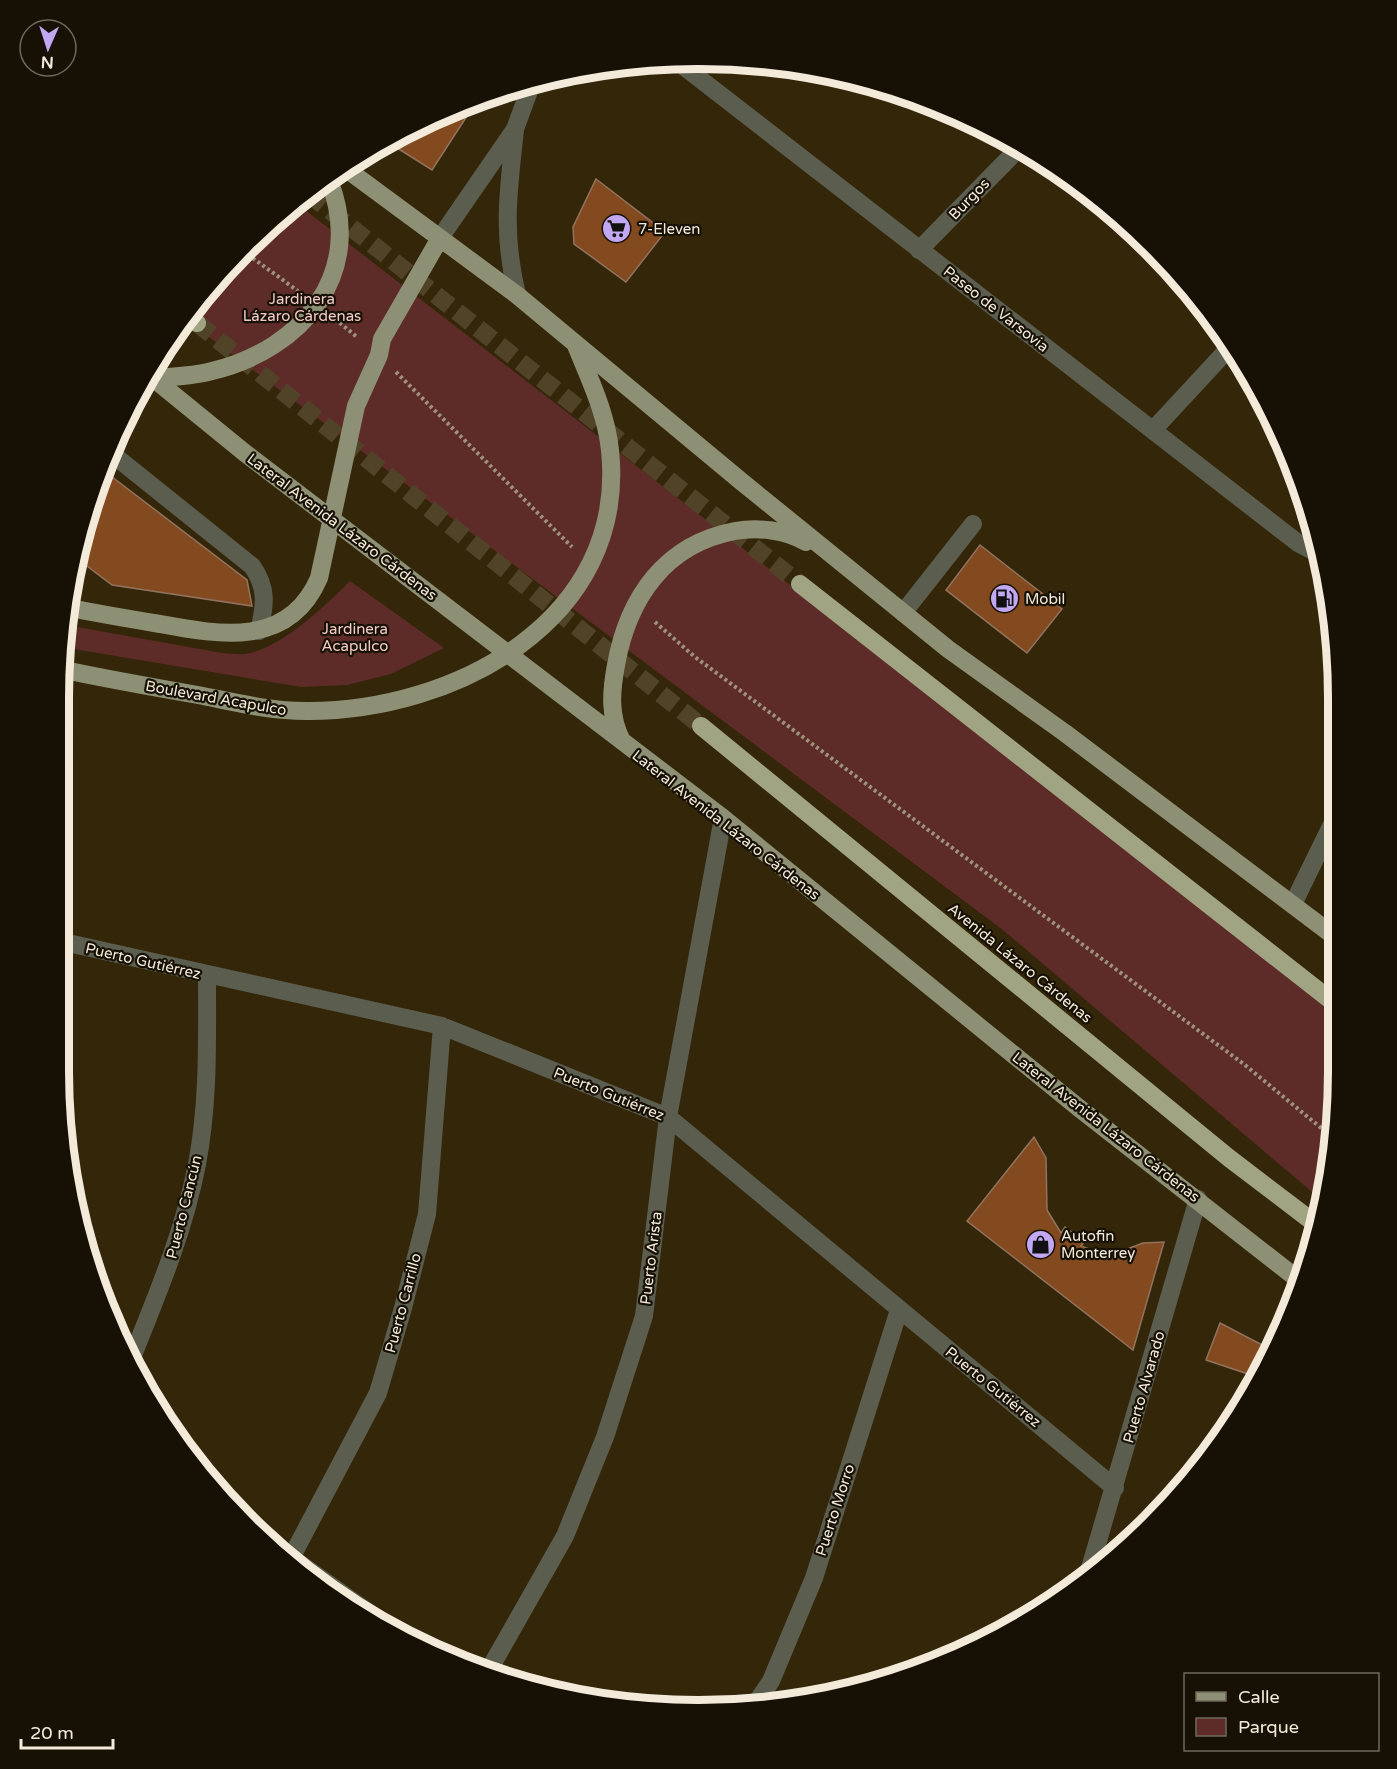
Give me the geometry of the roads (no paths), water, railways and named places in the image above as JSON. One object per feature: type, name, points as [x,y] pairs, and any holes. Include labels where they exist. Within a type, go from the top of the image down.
[{"type":"highway","points":[[800,584],[1328,998]]},
{"type":"highway","name":"Avenida Lázaro Cárdenas","points":[[701,726],[1229,1158],[1310,1220]]},
{"type":"main road","points":[[352,173],[517,295],[903,613],[1328,931]]},
{"type":"main road","points":[[158,376],[198,374],[223,368],[278,340],[318,306],[338,263],[341,238],[339,214],[331,188]]},
{"type":"main road","points":[[75,609],[213,634],[230,635],[259,631],[290,616],[312,593],[319,578],[356,406],[379,355],[382,339],[440,238]]},
{"type":"main road","name":"Boulevard Acapulco","points":[[70,671],[245,705],[305,712],[346,710],[417,696],[445,686],[531,638],[554,617],[577,588],[590,565],[603,533],[609,506],[610,450],[597,397],[574,341]]},
{"type":"main road","name":"Lateral Avenida Lázaro Cárdenas","points":[[155,380],[245,453],[333,518],[624,745],[723,818],[1079,1108],[1294,1276]]},
{"type":"main road","points":[[624,745],[613,723],[612,687],[623,633],[649,583],[692,544],[751,528],[794,535],[831,556]]},
{"type":"street","name":"Paseo de Varsovia","points":[[687,69],[1298,543],[1310,549]]},
{"type":"street","points":[[517,295],[508,256],[506,213],[515,129],[529,92]]},
{"type":"street","points":[[440,238],[515,129]]},
{"type":"street","name":"Burgos","points":[[919,250],[1014,153]]},
{"type":"street","points":[[1153,430],[1224,353]]},
{"type":"street","points":[[117,458],[252,566],[259,575],[265,597],[259,631]]},
{"type":"street","points":[[903,613],[973,524]]},
{"type":"street","name":"Puerto Arista","points":[[492,1665],[565,1536],[609,1426],[644,1316],[668,1117],[723,818]]},
{"type":"street","points":[[1293,904],[1328,832]]},
{"type":"street","name":"Puerto Gutiérrez","points":[[69,943],[442,1026],[668,1117],[1115,1488]]},
{"type":"street","name":"Puerto Cancún","points":[[135,1350],[174,1252],[197,1163],[207,1083],[207,975]]},
{"type":"street","name":"Puerto Carrillo","points":[[294,1553],[378,1393],[403,1308],[427,1214],[442,1026]]},
{"type":"street","name":"Puerto Alvarado","points":[[1092,1562],[1198,1199]]},
{"type":"street","name":"Puerto Morro","points":[[760,1697],[771,1681],[814,1578],[899,1310]]},
{"type":"tunnel","points":[[315,199],[800,584]]},
{"type":"tunnel","points":[[197,323],[701,726]]},
{"type":"place","name":"7-Eleven","points":[[617,229]]},
{"type":"place","name":"Mobil","points":[[1004,599]]},
{"type":"place","name":"Autofin Monterrey","points":[[1040,1245]]},
{"type":"park label","name":"Jardinera Lázaro Cárdenas","points":[[302,308]]},
{"type":"park label","name":"Jardinera Acapulco","points":[[355,638]]}]
